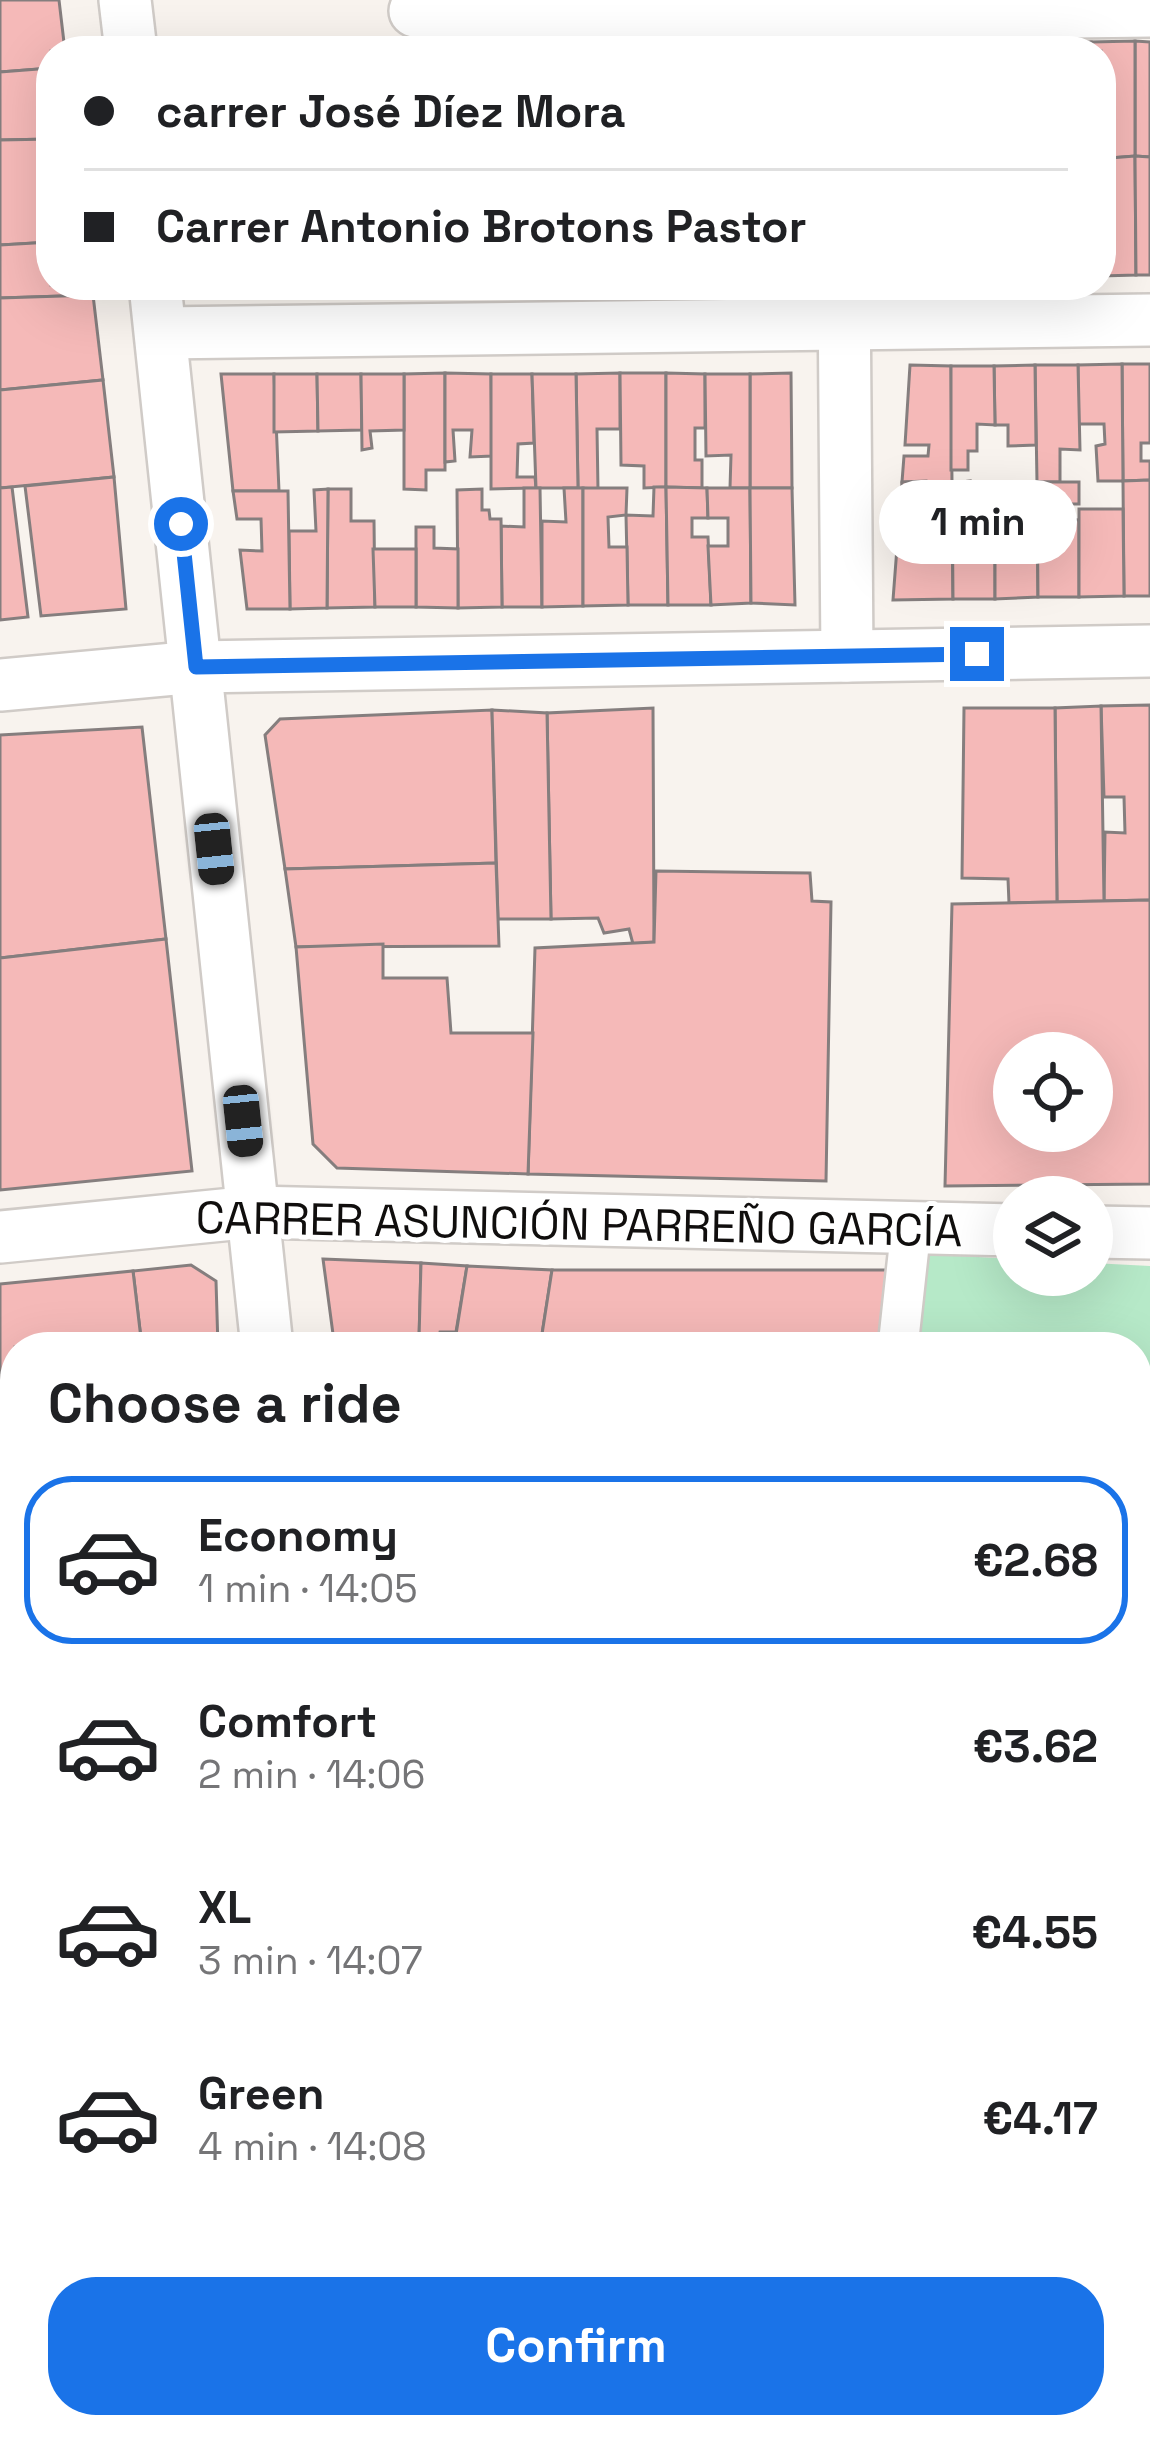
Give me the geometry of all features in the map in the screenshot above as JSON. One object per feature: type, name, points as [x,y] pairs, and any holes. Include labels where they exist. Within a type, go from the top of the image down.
[{"type":"street","points":[[125,0],[129,36]]},
{"type":"street","points":[[415,21],[841,22],[1150,11]]},
{"type":"street","points":[[844,305],[847,656]]},
{"type":"street","points":[[265,1332],[158,309],[844,305],[1150,320]]},
{"type":"street","points":[[0,685],[196,667],[1150,651]]},
{"type":"street","name":"CARRER ASUNCIÓN PARREÑO GARCÍA","points":[[0,1237],[253,1212],[993,1230]]},
{"type":"street","points":[[900,1332],[910,1228]]},
{"type":"street","points":[[1113,1232],[1150,1233]]},
{"type":"green space","points":[[908,1253],[993,1258],[993,1296],[1113,1296],[1113,1264],[1150,1266],[1150,1332],[900,1332]]},
{"type":"building","points":[[0,0],[59,0],[63,36],[36,36],[36,69],[0,72]]},
{"type":"building","points":[[1116,41],[1135,41],[1135,156],[1116,158]]},
{"type":"building","points":[[1135,41],[1150,42],[1150,157],[1135,156]]},
{"type":"building","points":[[36,69],[36,139],[0,140],[0,72]]},
{"type":"building","points":[[36,139],[36,243],[0,245],[0,140]]},
{"type":"building","points":[[1135,156],[1136,275],[1116,276],[1116,158]]},
{"type":"building","points":[[1135,156],[1150,157],[1150,275],[1136,275]]},
{"type":"building","points":[[36,243],[36,297],[0,298],[0,245]]},
{"type":"building","points":[[0,298],[94,300],[103,380],[0,390]]},
{"type":"building","points":[[1122,364],[1150,364],[1150,443],[1141,443],[1141,461],[1150,461],[1150,480],[1123,481]]},
{"type":"building","points":[[1122,364],[1123,481],[1098,481],[1096,446],[1105,444],[1104,424],[1078,424],[1078,365]]},
{"type":"building","points":[[910,365],[951,366],[952,483],[902,482],[904,456],[928,456],[929,445],[905,445]]},
{"type":"building","points":[[1035,365],[1078,365],[1080,450],[1060,449],[1060,482],[1037,482]]},
{"type":"building","points":[[1035,365],[1036,445],[1008,446],[1008,425],[995,425],[994,366]]},
{"type":"building","points":[[951,366],[994,366],[995,425],[977,424],[977,451],[968,451],[968,470],[951,470]]},
{"type":"building","points":[[445,373],[445,470],[426,470],[426,490],[404,489],[404,374]]},
{"type":"building","points":[[445,373],[491,374],[492,456],[470,457],[472,430],[453,430],[455,461],[445,462]]},
{"type":"building","points":[[620,373],[620,429],[597,429],[598,489],[578,488],[576,374]]},
{"type":"building","points":[[620,373],[666,373],[666,487],[644,488],[644,466],[621,465]]},
{"type":"building","points":[[666,373],[705,374],[705,428],[695,428],[695,460],[702,460],[702,488],[666,487]]},
{"type":"building","points":[[791,373],[792,488],[750,488],[750,374]]},
{"type":"building","points":[[221,374],[274,374],[279,491],[233,491]]},
{"type":"building","points":[[274,374],[317,374],[318,431],[274,432]]},
{"type":"building","points":[[317,374],[361,374],[362,430],[318,431]]},
{"type":"building","points":[[361,374],[404,374],[404,430],[370,431],[372,448],[362,450]]},
{"type":"building","points":[[491,374],[532,374],[534,443],[518,444],[517,477],[535,477],[536,488],[491,489]]},
{"type":"building","points":[[532,374],[576,374],[578,488],[536,488]]},
{"type":"building","points":[[705,374],[750,374],[750,488],[730,488],[731,455],[706,456]]},
{"type":"building","points":[[103,380],[114,477],[0,488],[0,390]]},
{"type":"building","points":[[114,477],[126,609],[41,616],[25,486]]},
{"type":"building","points":[[1150,480],[1150,596],[1124,596],[1123,481]]},
{"type":"building","points":[[926,481],[927,509],[952,508],[953,599],[893,600],[902,482]]},
{"type":"building","points":[[970,481],[968,509],[995,508],[995,599],[953,599],[952,483]]},
{"type":"building","points":[[995,482],[1037,482],[1038,597],[995,599]]},
{"type":"building","points":[[1037,482],[1079,482],[1079,504],[1058,504],[1058,519],[1079,520],[1079,597],[1038,597]]},
{"type":"building","points":[[12,487],[28,617],[0,620],[0,488]]},
{"type":"building","points":[[654,487],[666,487],[668,605],[628,605],[626,515],[653,516]]},
{"type":"building","points":[[666,487],[707,488],[708,518],[692,518],[692,537],[708,537],[711,605],[668,605]]},
{"type":"building","points":[[524,488],[540,488],[542,607],[502,607],[501,526],[524,527]]},
{"type":"building","points":[[564,488],[583,488],[583,606],[542,607],[542,521],[566,522]]},
{"type":"building","points":[[583,488],[627,488],[626,515],[608,517],[609,547],[627,547],[628,605],[583,606]]},
{"type":"building","points":[[707,488],[750,488],[751,603],[711,605],[708,546],[728,546],[728,518],[708,518]]},
{"type":"building","points":[[750,488],[792,488],[795,605],[751,603]]},
{"type":"building","points":[[328,489],[351,489],[351,521],[374,521],[375,607],[327,608]]},
{"type":"building","points":[[328,489],[327,608],[290,609],[289,531],[316,531],[314,490]]},
{"type":"building","points":[[482,489],[482,510],[489,510],[490,519],[501,519],[502,607],[458,608],[457,490]]},
{"type":"building","points":[[233,491],[288,491],[290,609],[247,609],[240,550],[262,551],[261,519],[237,519]]},
{"type":"building","points":[[1079,509],[1123,509],[1124,596],[1079,597]]},
{"type":"building","points":[[416,527],[434,527],[434,548],[458,549],[458,608],[416,607]]},
{"type":"building","points":[[373,549],[416,549],[416,607],[375,607]]},
{"type":"building","points":[[1150,705],[1150,900],[1104,901],[1105,832],[1125,833],[1124,797],[1104,797],[1101,706]]},
{"type":"building","points":[[1101,706],[1104,901],[1057,902],[1055,708]]},
{"type":"building","points":[[653,708],[654,942],[633,944],[629,929],[604,933],[598,918],[551,919],[547,713]]},
{"type":"building","points":[[964,708],[1055,708],[1057,902],[1009,903],[1008,879],[962,878]]},
{"type":"building","points":[[492,710],[496,863],[285,869],[265,735],[280,719]]},
{"type":"building","points":[[492,710],[547,713],[551,919],[498,919]]},
{"type":"building","points":[[142,727],[166,939],[0,958],[0,735]]},
{"type":"building","points":[[496,863],[499,946],[296,947],[285,869]]},
{"type":"building","points":[[656,871],[810,873],[812,901],[831,902],[826,1181],[528,1174],[535,948],[654,942]]},
{"type":"building","points":[[1150,900],[1150,1184],[1113,1184],[1113,1176],[993,1176],[993,1186],[945,1186],[952,904]]},
{"type":"building","points":[[166,939],[192,1171],[0,1190],[0,958]]},
{"type":"building","points":[[383,944],[383,978],[447,978],[451,1033],[533,1033],[528,1174],[337,1168],[313,1144],[296,947]]},
{"type":"building","points":[[323,1259],[421,1263],[419,1332],[333,1332]]},
{"type":"building","points":[[421,1263],[467,1266],[456,1332],[419,1332]]},
{"type":"building","points":[[191,1265],[216,1281],[218,1332],[140,1332],[133,1271]]},
{"type":"building","points":[[467,1266],[552,1270],[542,1332],[456,1332]]},
{"type":"building","points":[[552,1270],[892,1270],[885,1332],[542,1332]]},
{"type":"building","points":[[133,1271],[140,1332],[0,1332],[0,1284]]},
{"type":"route","points":[[181,524],[196,667],[977,654]]}]
